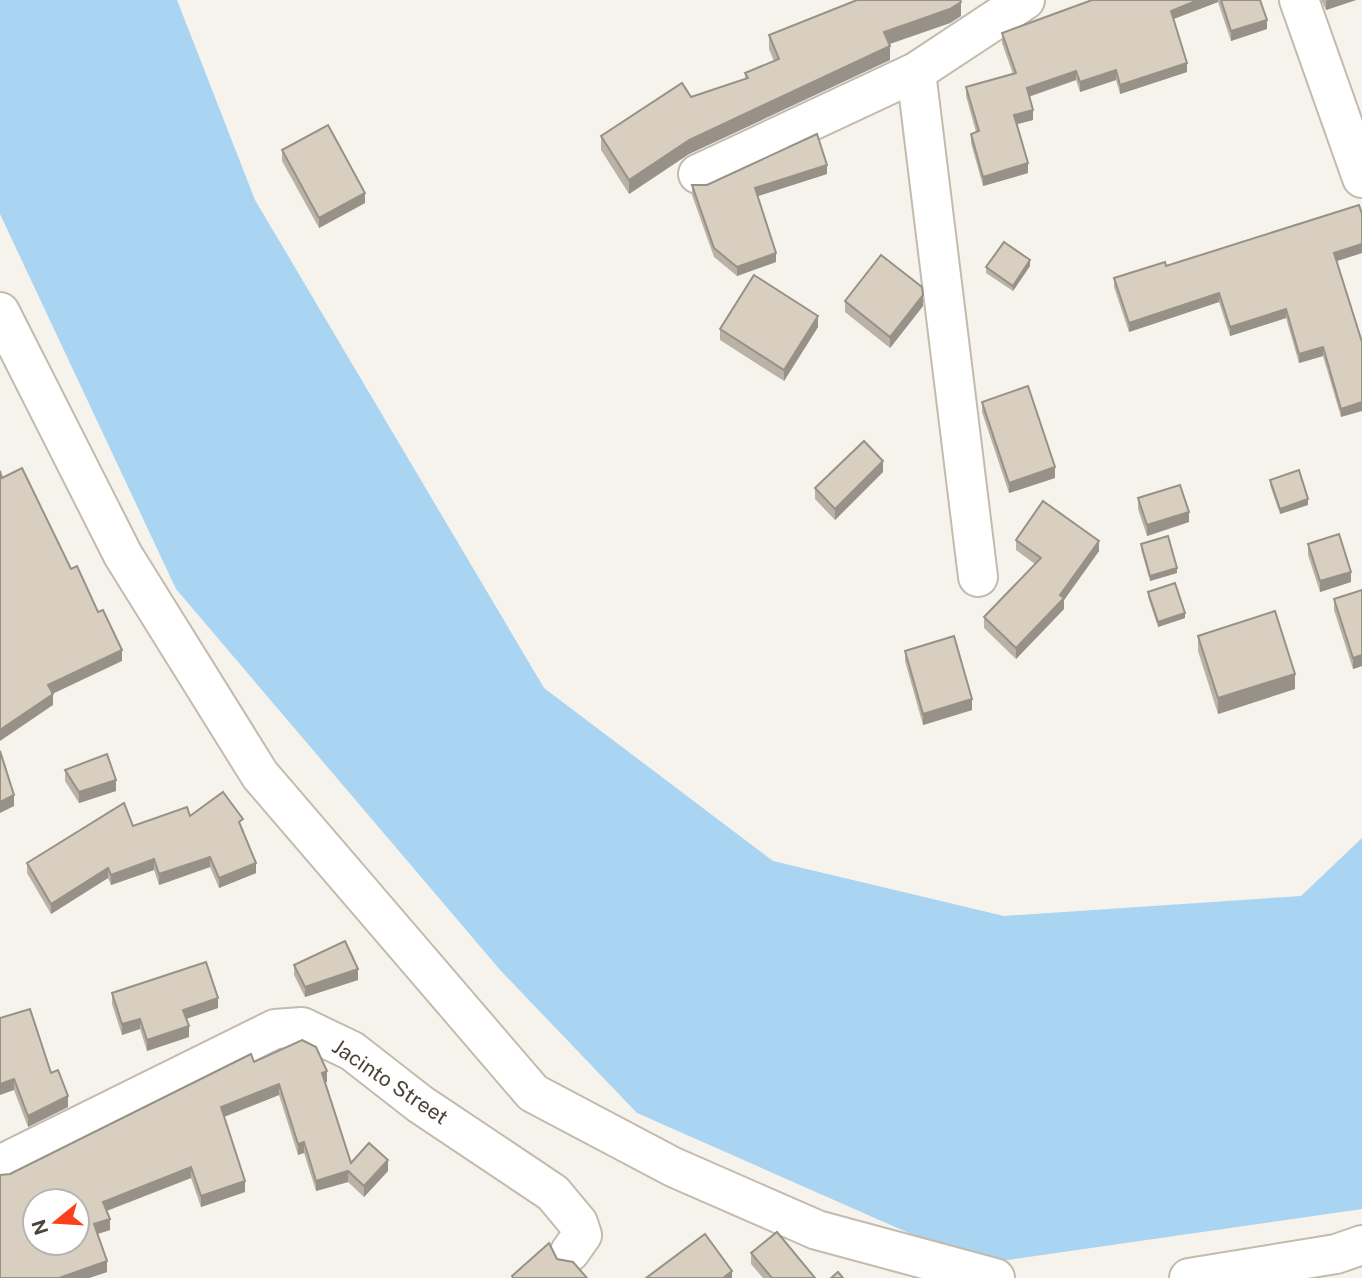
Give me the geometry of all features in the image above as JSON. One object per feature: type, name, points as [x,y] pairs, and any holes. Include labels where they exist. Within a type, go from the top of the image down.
[{"type":"street","points":[[698,174],[916,72],[1025,0]]},
{"type":"street","points":[[1300,0],[1362,178]]},
{"type":"street","points":[[916,72],[978,577]]},
{"type":"street","points":[[0,312],[123,555],[260,775],[533,1093],[673,1167],[817,1230],[995,1278]]},
{"type":"street","name":"Jacinto Street","points":[[0,1165],[275,1029],[302,1027],[352,1051],[420,1104],[553,1193],[578,1223],[582,1235],[570,1252]]},
{"type":"street","points":[[1189,1278],[1336,1254],[1362,1245]]},
{"type":"water","points":[[0,0],[177,0],[255,200],[544,688],[773,861],[1004,916],[1301,896],[1362,838],[1362,1209],[979,1264],[637,1113],[501,971],[176,589],[0,214]]},
{"type":"building","points":[[857,0],[961,2],[950,9],[884,32],[890,46],[689,140],[629,180],[601,136],[682,83],[691,97],[748,78],[745,73],[779,59],[769,35]]},
{"type":"building","points":[[1092,0],[1198,0],[1171,11],[1187,63],[1120,85],[1116,70],[1080,82],[1076,71],[1027,88],[1033,110],[1014,115],[1028,163],[983,177],[971,134],[979,131],[966,87],[1016,73],[1002,33]]},
{"type":"building","points":[[1221,0],[1260,0],[1267,20],[1231,31]]},
{"type":"building","points":[[328,125],[365,193],[319,218],[282,150]]},
{"type":"building","points":[[817,134],[827,165],[755,188],[776,253],[737,267],[714,248],[692,185],[707,185]]},
{"type":"building","points":[[1359,205],[1362,214],[1362,244],[1334,253],[1362,342],[1362,402],[1341,409],[1323,347],[1299,354],[1286,309],[1230,327],[1219,293],[1129,323],[1114,278],[1165,262],[1166,266]]},
{"type":"building","points":[[1004,242],[1030,260],[1013,286],[986,267]]},
{"type":"building","points":[[881,255],[922,287],[923,295],[890,337],[845,301]]},
{"type":"building","points":[[754,275],[818,316],[784,370],[720,329]]},
{"type":"building","points":[[1028,386],[1055,467],[1009,483],[982,402]]},
{"type":"building","points":[[864,441],[883,461],[835,509],[815,488]]},
{"type":"building","points":[[22,468],[71,569],[77,566],[98,612],[103,610],[122,650],[48,685],[53,694],[0,730],[0,471],[2,478]]},
{"type":"building","points":[[1299,470],[1308,499],[1280,509],[1270,480]]},
{"type":"building","points":[[1180,485],[1189,512],[1147,525],[1138,498]]},
{"type":"building","points":[[1043,501],[1099,541],[1060,595],[1064,598],[1016,648],[984,617],[1041,558],[1016,540]]},
{"type":"building","points":[[1339,534],[1351,572],[1320,581],[1308,544]]},
{"type":"building","points":[[1168,536],[1177,568],[1150,576],[1141,544]]},
{"type":"building","points":[[1175,583],[1185,613],[1158,622],[1148,592]]},
{"type":"building","points":[[1362,590],[1362,655],[1353,658],[1334,599]]},
{"type":"building","points":[[1275,611],[1295,674],[1218,698],[1198,636]]},
{"type":"building","points":[[954,636],[972,699],[923,714],[905,651]]},
{"type":"building","points":[[0,751],[14,795],[0,802]]},
{"type":"building","points":[[107,754],[116,780],[79,792],[65,770]]},
{"type":"building","points":[[223,792],[243,819],[239,822],[256,863],[219,878],[210,857],[159,874],[154,859],[111,875],[108,868],[51,904],[27,863],[124,803],[133,826],[187,807],[190,816]]},
{"type":"building","points":[[345,941],[358,969],[305,987],[294,965]]},
{"type":"building","points":[[206,962],[218,998],[183,1010],[189,1026],[147,1040],[140,1019],[122,1024],[112,993]]},
{"type":"building","points":[[30,1009],[51,1073],[58,1070],[68,1096],[28,1116],[14,1079],[0,1084],[0,1018]]},
{"type":"building","points":[[302,1040],[316,1047],[327,1071],[322,1073],[351,1163],[369,1143],[388,1160],[364,1186],[348,1171],[316,1181],[304,1142],[298,1144],[279,1084],[221,1107],[245,1181],[201,1196],[191,1167],[103,1202],[110,1219],[94,1224],[107,1261],[59,1278],[0,1278],[0,1175],[10,1174],[251,1054],[254,1062]]},
{"type":"building","points":[[777,1232],[815,1278],[772,1278],[751,1253]]},
{"type":"building","points":[[705,1234],[732,1271],[723,1278],[646,1278]]},
{"type":"building","points":[[549,1243],[557,1259],[573,1262],[587,1278],[513,1278],[512,1276]]},
{"type":"building","points":[[838,1272],[843,1278],[831,1278]]}]
